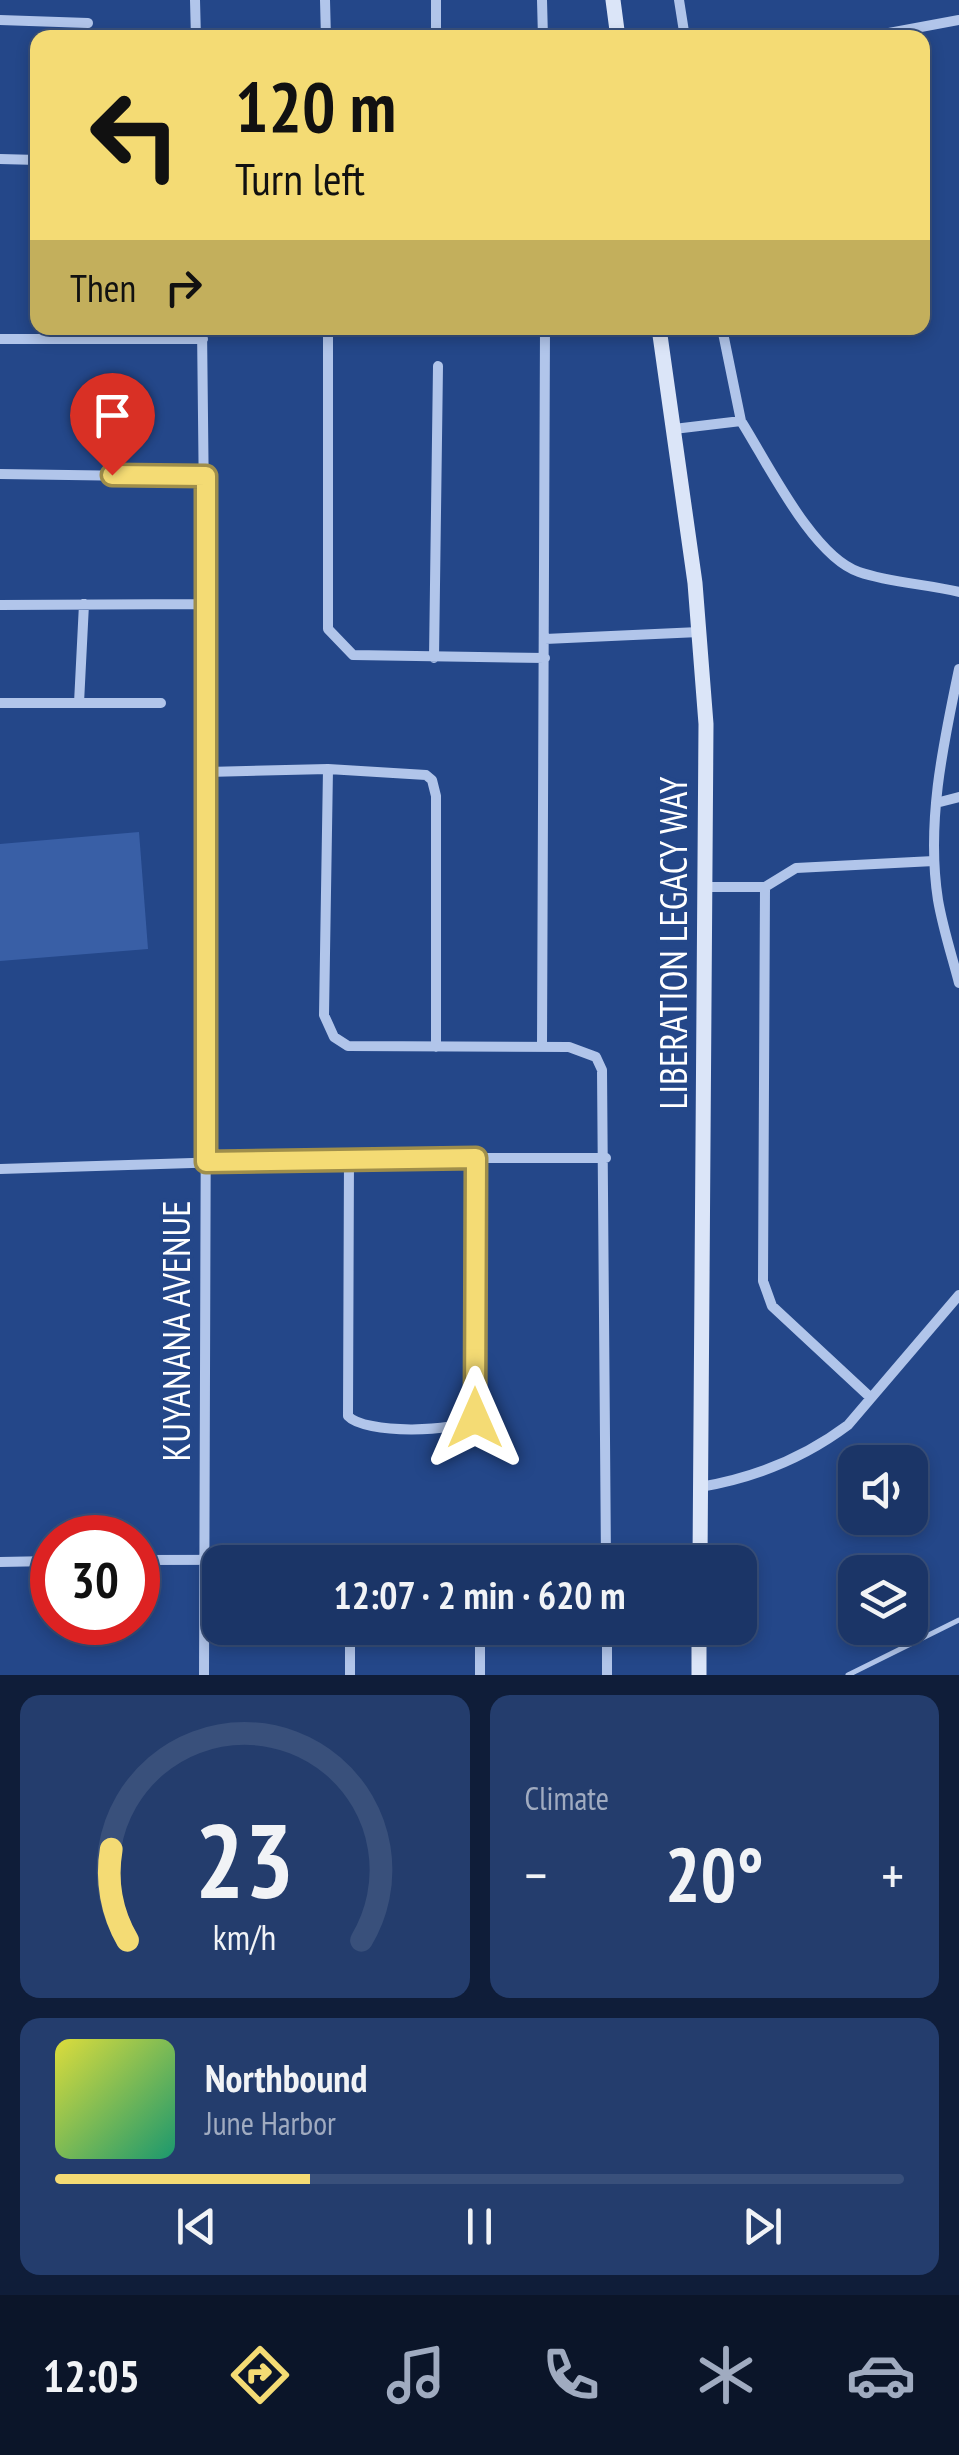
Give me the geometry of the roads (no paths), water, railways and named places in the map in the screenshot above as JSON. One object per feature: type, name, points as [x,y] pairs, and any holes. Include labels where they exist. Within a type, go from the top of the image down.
[{"type":"main road","points":[[613,0],[617,30]]},
{"type":"main road","name":"LIBERATION LEGACY WAY","points":[[660,335],[700,632],[706,724],[700,1545]]},
{"type":"main road","points":[[699,1645],[699,1675]]},
{"type":"street","points":[[196,0],[196,30]]},
{"type":"street","points":[[326,0],[326,30]]},
{"type":"street","points":[[436,0],[436,30]]},
{"type":"street","points":[[542,0],[542,30]]},
{"type":"street","points":[[679,0],[684,30]]},
{"type":"street","points":[[0,20],[88,23]]},
{"type":"street","points":[[905,30],[959,20]]},
{"type":"street","points":[[0,159],[30,160]]},
{"type":"street","points":[[0,339],[135,335]]},
{"type":"street","name":"KUYANANA AVENUE","points":[[202,335],[207,772],[204,1545]]},
{"type":"street","points":[[328,335],[328,629],[353,655],[546,658]]},
{"type":"street","points":[[542,1046],[545,335]]},
{"type":"street","points":[[723,335],[741,421],[784,490],[839,563],[860,572],[959,592]]},
{"type":"street","points":[[434,658],[438,366]]},
{"type":"street","points":[[674,428],[741,421]]},
{"type":"street","points":[[0,474],[206,476]]},
{"type":"street","points":[[79,703],[84,604]]},
{"type":"street","points":[[0,605],[205,604]]},
{"type":"street","points":[[545,639],[700,632]]},
{"type":"street","points":[[959,669],[941,753],[934,861],[943,925],[959,983]]},
{"type":"street","points":[[0,703],[160,703]]},
{"type":"street","points":[[207,772],[328,770],[426,775],[436,786],[436,1047]]},
{"type":"street","points":[[328,770],[326,1026],[334,1038],[348,1046],[569,1046],[596,1057],[605,1082],[606,1545]]},
{"type":"street","points":[[936,802],[959,796]]},
{"type":"street","points":[[706,887],[764,888],[796,868],[934,861]]},
{"type":"street","points":[[764,888],[763,1281],[772,1306],[871,1398]]},
{"type":"street","points":[[0,1168],[348,1158],[606,1158]]},
{"type":"street","points":[[348,1158],[348,1416],[364,1428],[460,1428],[475,1418],[476,1158]]},
{"type":"street","points":[[700,1488],[742,1480],[827,1441],[848,1425],[959,1295]]},
{"type":"street","points":[[160,1559],[202,1558]]},
{"type":"street","points":[[0,1562],[30,1562]]},
{"type":"street","name":"KUYANANA AVENUE","points":[[204,1645],[204,1675]]},
{"type":"street","points":[[350,1645],[350,1675]]},
{"type":"street","points":[[480,1645],[480,1675]]},
{"type":"street","points":[[607,1645],[607,1675]]},
{"type":"lane","points":[[848,1675],[959,1620]]}]
